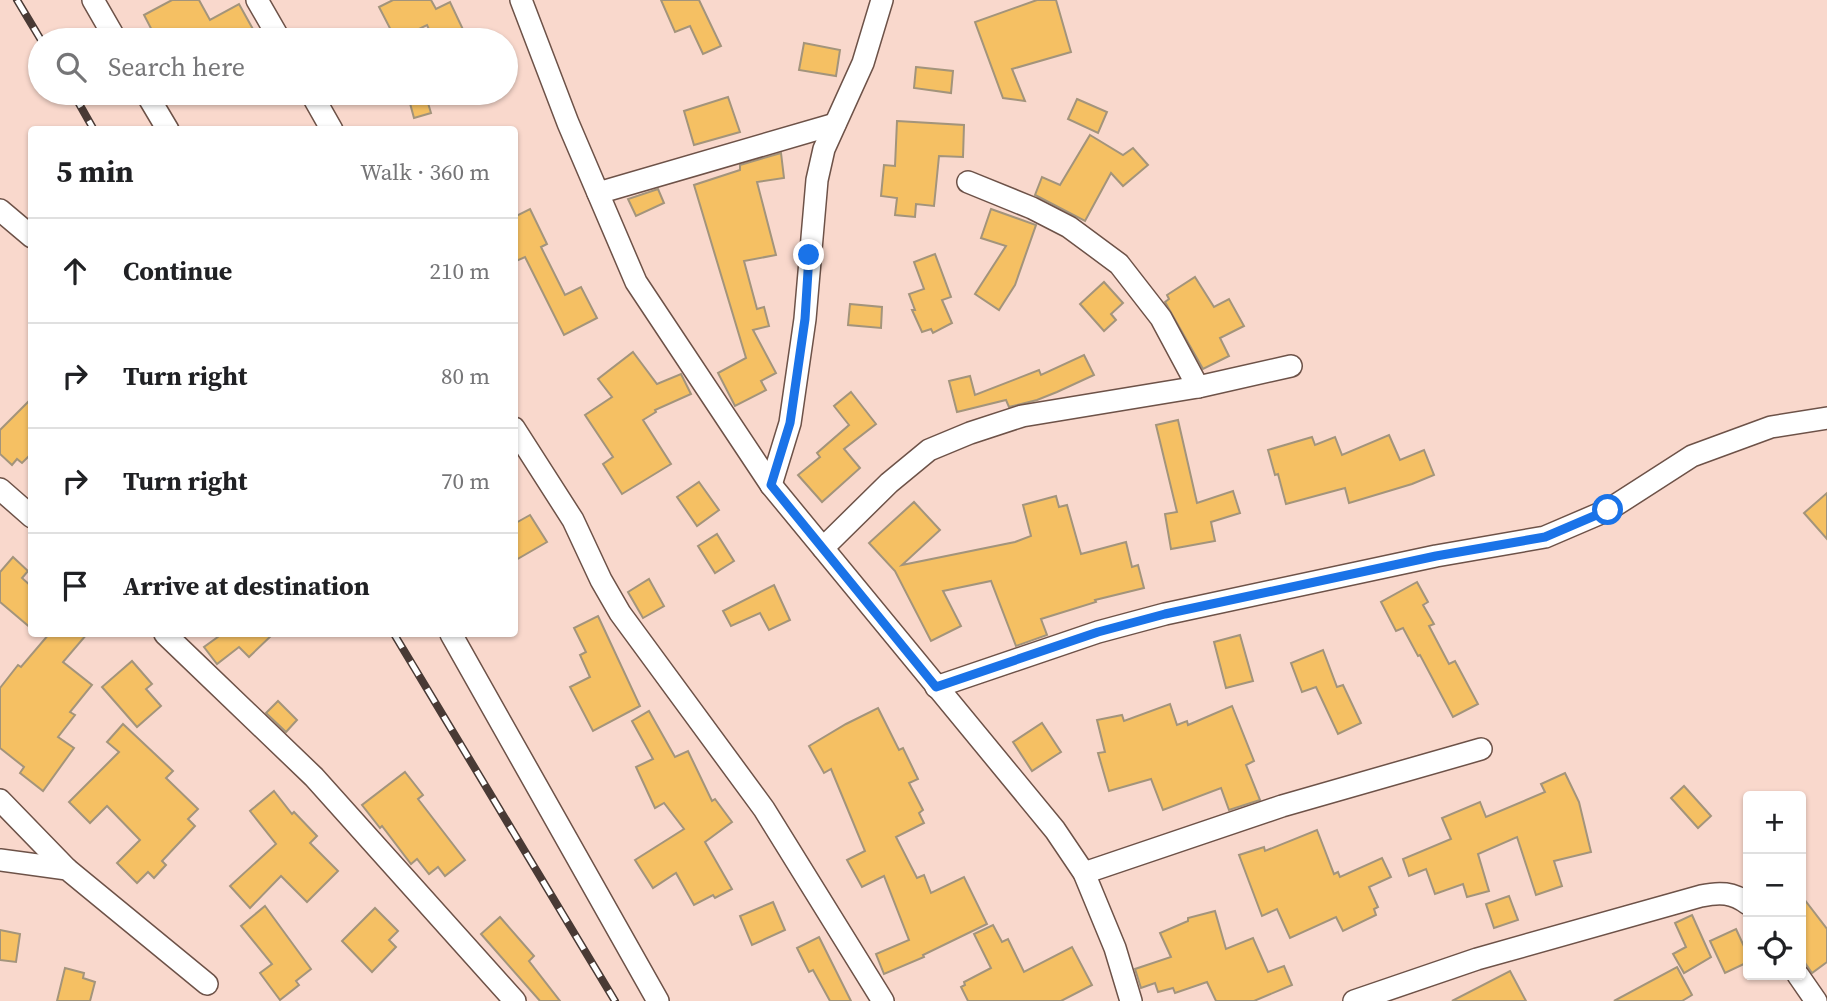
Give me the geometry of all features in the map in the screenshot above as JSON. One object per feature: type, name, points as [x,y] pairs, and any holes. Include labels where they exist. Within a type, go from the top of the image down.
[{"type":"street","points":[[93,0],[109,28]]},
{"type":"street","points":[[257,0],[273,28]]},
{"type":"street","points":[[521,0],[568,123],[635,282],[771,485],[1055,830],[1084,873],[1115,948],[1131,1001]]},
{"type":"street","points":[[771,485],[790,423],[805,319],[817,180],[824,149],[863,63],[882,0]]},
{"type":"street","points":[[153,105],[166,126]]},
{"type":"street","points":[[318,105],[330,126]]},
{"type":"street","points":[[598,193],[835,124]]},
{"type":"street","points":[[968,182],[1069,226],[1119,264],[1161,318],[1198,387]]},
{"type":"street","points":[[0,210],[28,234]]},
{"type":"street","points":[[823,548],[889,483],[929,450],[970,433],[1022,416],[1198,387],[1291,366]]},
{"type":"street","points":[[936,687],[1098,632],[1165,614],[1436,556],[1545,537],[1608,510],[1692,456],[1771,428],[1827,418]]},
{"type":"street","points":[[518,434],[573,520],[620,613],[764,809],[883,1001]]},
{"type":"street","points":[[0,489],[28,514]]},
{"type":"street","points":[[168,637],[314,777],[515,1001]]},
{"type":"street","points":[[453,637],[659,1001]]},
{"type":"street","points":[[1084,873],[1282,806],[1481,749]]},
{"type":"street","points":[[0,800],[68,869],[207,984]]},
{"type":"street","points":[[0,860],[68,869]]},
{"type":"street","points":[[1354,1001],[1477,959],[1700,896],[1729,894],[1743,901]]},
{"type":"street","points":[[1801,980],[1816,1001]]},
{"type":"building","points":[[172,0],[199,0],[210,20],[239,4],[252,28],[151,28],[144,15]]},
{"type":"building","points":[[393,0],[431,0],[436,9],[450,2],[462,28],[428,28],[427,25],[421,28],[390,28],[379,7]]},
{"type":"building","points":[[661,0],[699,0],[721,46],[703,54],[690,26],[675,32]]},
{"type":"building","points":[[1037,0],[1056,0],[1071,52],[1012,69],[1025,101],[1003,98],[975,22]]},
{"type":"building","points":[[804,43],[840,50],[836,76],[799,70]]},
{"type":"building","points":[[916,67],[953,71],[951,93],[914,88]]},
{"type":"building","points":[[728,97],[740,132],[694,145],[684,111]]},
{"type":"building","points":[[1077,99],[1107,112],[1098,133],[1068,119]]},
{"type":"building","points":[[410,105],[429,105],[431,113],[414,118]]},
{"type":"building","points":[[897,121],[964,125],[963,157],[939,156],[934,206],[916,204],[915,217],[895,215],[897,198],[881,196],[884,165],[895,166]]},
{"type":"building","points":[[1090,135],[1123,155],[1133,148],[1148,165],[1123,186],[1111,173],[1085,221],[1035,195],[1042,177],[1060,185]]},
{"type":"building","points":[[781,153],[784,178],[757,182],[776,255],[744,261],[757,309],[764,307],[769,326],[753,330],[776,373],[761,381],[766,390],[735,406],[718,373],[746,358],[694,185],[740,170],[740,165]]},
{"type":"building","points":[[658,189],[664,203],[636,216],[628,199]]},
{"type":"building","points":[[530,209],[547,244],[541,247],[565,295],[581,287],[597,318],[564,335],[525,257],[518,260],[518,215]]},
{"type":"building","points":[[991,209],[1036,225],[1015,285],[999,310],[975,294],[1006,246],[981,238]]},
{"type":"building","points":[[935,254],[951,297],[942,300],[952,323],[933,333],[931,329],[922,332],[912,310],[915,310],[909,294],[924,289],[914,262]]},
{"type":"building","points":[[1195,277],[1214,307],[1229,299],[1244,326],[1220,338],[1229,356],[1203,369],[1165,302],[1169,299],[1167,295]]},
{"type":"building","points":[[1104,282],[1123,303],[1111,314],[1116,320],[1104,331],[1080,304]]},
{"type":"building","points":[[850,304],[882,307],[881,328],[848,325]]},
{"type":"building","points":[[633,352],[657,384],[681,374],[691,394],[655,410],[656,412],[643,420],[671,464],[622,494],[603,464],[613,457],[585,415],[612,397],[598,379]]},
{"type":"building","points":[[1084,355],[1094,375],[1057,392],[1009,407],[1006,400],[957,412],[949,381],[970,376],[975,395],[1039,370],[1041,375]]},
{"type":"building","points":[[851,392],[876,424],[844,449],[860,468],[822,502],[798,475],[820,457],[817,453],[849,425],[834,406]]},
{"type":"building","points":[[28,402],[28,457],[22,463],[17,459],[12,465],[0,454],[0,430]]},
{"type":"building","points":[[1178,420],[1197,503],[1233,491],[1240,513],[1211,522],[1215,541],[1171,549],[1165,514],[1177,512],[1156,425]]},
{"type":"building","points":[[1389,435],[1400,460],[1424,450],[1434,475],[1349,503],[1345,488],[1286,504],[1268,450],[1312,437],[1315,445],[1335,437],[1342,455]]},
{"type":"building","points":[[699,482],[719,510],[697,526],[677,497]]},
{"type":"building","points":[[1827,493],[1827,539],[1804,513]]},
{"type":"building","points":[[1056,496],[1059,507],[1067,505],[1081,554],[1126,542],[1132,567],[1138,565],[1144,588],[1095,600],[1096,602],[1041,619],[1047,635],[1016,646],[991,581],[943,591],[961,626],[931,641],[895,571],[869,543],[914,502],[940,530],[902,565],[1015,542],[1031,536],[1023,505]]},
{"type":"building","points":[[530,515],[547,542],[518,559],[518,522]]},
{"type":"building","points":[[717,534],[734,561],[715,573],[698,546]]},
{"type":"building","points":[[13,557],[28,571],[22,578],[28,583],[28,626],[0,602],[0,572]]},
{"type":"building","points":[[649,579],[664,606],[643,618],[628,592]]},
{"type":"building","points":[[1417,582],[1428,602],[1423,605],[1434,624],[1429,626],[1449,664],[1455,661],[1478,704],[1453,717],[1420,655],[1418,656],[1403,628],[1396,631],[1381,602]]},
{"type":"building","points":[[774,585],[790,620],[769,630],[760,613],[731,626],[723,611]]},
{"type":"building","points":[[598,616],[640,706],[593,731],[570,687],[590,677],[580,655],[586,652],[574,628]]},
{"type":"building","points":[[1240,635],[1253,681],[1226,688],[1214,642]]},
{"type":"building","points":[[46,637],[84,637],[63,662],[92,685],[70,712],[75,715],[58,737],[74,748],[43,791],[20,773],[24,767],[0,748],[0,688],[18,665],[21,667]]},
{"type":"building","points":[[218,637],[270,637],[249,657],[239,647],[217,664],[204,647]]},
{"type":"building","points":[[1323,650],[1337,687],[1343,685],[1361,723],[1338,734],[1316,687],[1302,692],[1291,663]]},
{"type":"building","points":[[132,661],[152,684],[146,689],[161,706],[137,727],[102,687]]},
{"type":"building","points":[[278,701],[297,720],[286,732],[266,713]]},
{"type":"building","points":[[1170,704],[1177,725],[1187,721],[1188,725],[1232,706],[1254,761],[1246,765],[1260,800],[1229,810],[1221,788],[1163,810],[1151,779],[1109,791],[1098,753],[1105,752],[1097,720],[1122,715],[1124,721]]},
{"type":"building","points":[[878,708],[899,750],[903,748],[918,779],[909,783],[923,810],[919,813],[924,823],[896,837],[917,878],[924,875],[931,893],[964,877],[987,924],[923,955],[924,957],[884,974],[876,954],[909,940],[884,876],[862,887],[847,860],[865,851],[831,769],[824,773],[809,746]]},
{"type":"building","points":[[649,711],[675,757],[688,751],[712,801],[715,799],[732,822],[705,842],[732,889],[694,905],[676,873],[653,888],[635,860],[684,829],[664,803],[655,808],[636,767],[653,759],[632,721]]},
{"type":"building","points":[[1042,723],[1061,752],[1032,771],[1013,742]]},
{"type":"building","points":[[123,724],[173,771],[166,778],[198,809],[188,819],[195,826],[162,861],[166,865],[154,878],[148,872],[137,883],[117,863],[140,840],[107,806],[90,823],[69,802],[119,752],[107,742]]},
{"type":"building","points":[[405,772],[423,795],[418,799],[465,860],[445,876],[438,867],[429,874],[417,859],[411,864],[362,805]]},
{"type":"building","points":[[1565,773],[1579,802],[1591,852],[1554,861],[1562,886],[1536,895],[1517,837],[1478,854],[1489,891],[1467,897],[1463,884],[1435,894],[1426,869],[1409,876],[1403,859],[1451,839],[1442,818],[1480,802],[1486,817],[1545,792],[1541,784]]},
{"type":"building","points":[[1684,786],[1711,816],[1698,828],[1671,798]]},
{"type":"building","points":[[274,791],[292,814],[294,812],[317,836],[310,843],[338,871],[307,902],[281,876],[250,908],[230,886],[276,844],[250,811]]},
{"type":"building","points":[[1317,830],[1334,874],[1338,872],[1340,877],[1382,858],[1391,877],[1369,887],[1378,907],[1374,909],[1376,915],[1343,931],[1336,917],[1290,938],[1277,909],[1262,916],[1239,855],[1264,847],[1265,851]]},
{"type":"building","points":[[1509,896],[1518,920],[1494,928],[1486,904]]},
{"type":"building","points":[[773,902],[785,930],[752,945],[740,916]]},
{"type":"building","points":[[1806,902],[1827,929],[1827,962],[1812,973],[1806,964]]},
{"type":"building","points":[[265,906],[311,969],[296,981],[299,985],[280,1000],[260,973],[272,964],[241,926]]},
{"type":"building","points":[[375,908],[398,931],[389,940],[396,947],[372,972],[342,941]]},
{"type":"building","points":[[1215,911],[1226,949],[1253,938],[1268,972],[1284,966],[1292,985],[1254,1001],[1216,1001],[1207,982],[1175,993],[1173,988],[1158,992],[1155,983],[1141,988],[1135,969],[1171,957],[1160,933],[1188,921],[1188,918]]},
{"type":"building","points":[[1692,915],[1711,957],[1684,973],[1673,954],[1686,947],[1675,923]]},
{"type":"building","points":[[500,917],[534,956],[529,961],[560,1001],[540,1001],[481,934]]},
{"type":"building","points":[[993,925],[1002,942],[1008,939],[1024,972],[1072,947],[1092,985],[1061,1001],[968,1001],[961,987],[965,985],[964,982],[991,968],[974,934]]},
{"type":"building","points":[[1736,929],[1743,944],[1743,964],[1725,973],[1710,941]]},
{"type":"building","points":[[0,930],[20,934],[16,962],[0,960]]},
{"type":"building","points":[[819,937],[851,1001],[830,1001],[813,970],[809,972],[797,948]]},
{"type":"building","points":[[1677,967],[1692,995],[1682,1001],[1614,1001]]},
{"type":"building","points":[[65,968],[84,973],[83,978],[95,982],[90,1001],[57,1001]]},
{"type":"building","points":[[1510,971],[1526,1001],[1452,1001]]},
{"type":"railway","points":[[17,0],[34,28]]},
{"type":"railway","points":[[80,105],[92,126]]},
{"type":"railway","points":[[396,637],[615,1001]]},
{"type":"route","points":[[809,255],[805,319],[790,423],[771,485],[936,687],[1098,632],[1165,614],[1436,556],[1545,537],[1608,510]]}]
